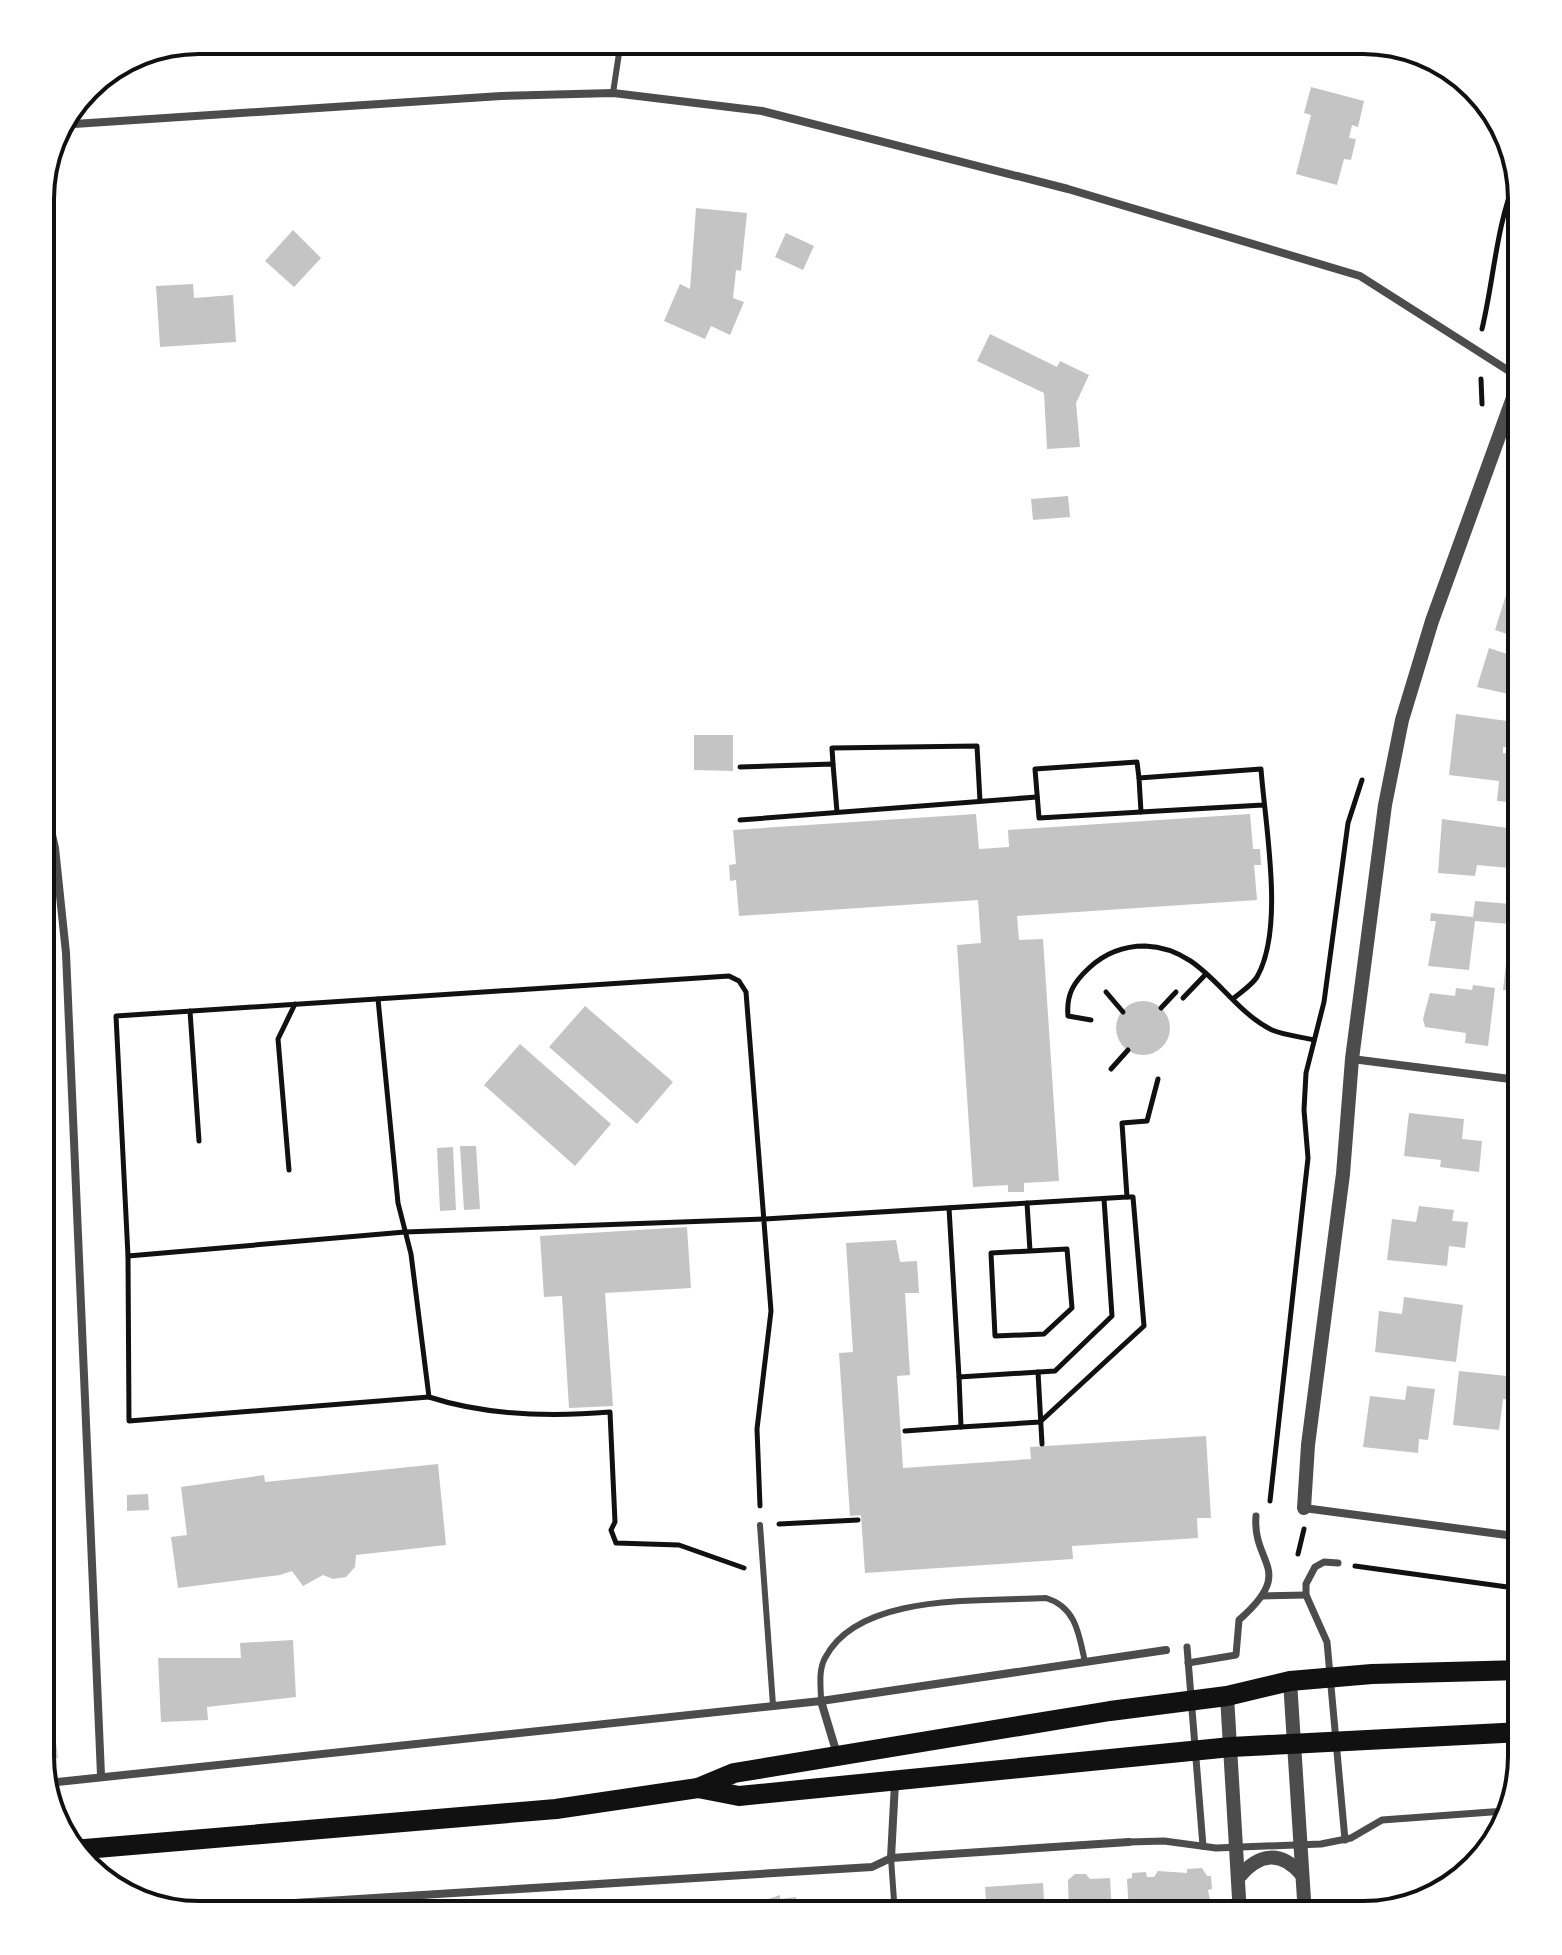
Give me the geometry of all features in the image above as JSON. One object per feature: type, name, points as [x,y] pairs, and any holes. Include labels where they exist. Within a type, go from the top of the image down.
[{"type":"main road","points":[[88,1849],[543,1810],[698,1788],[734,1773],[1227,1696],[1290,1681],[1508,1671]]},
{"type":"main road","points":[[698,1788],[739,1796],[1231,1747],[1508,1733]]},
{"type":"street","points":[[76,124],[501,96],[613,93],[762,111],[1068,189],[1360,276],[1508,368]]},
{"type":"street","points":[[1508,411],[1432,621],[1402,720],[1385,805],[1352,1059],[1343,1174],[1308,1445],[1304,1508],[1508,1535]]},
{"type":"street","points":[[54,844],[66,953],[101,1775]]},
{"type":"street","points":[[1352,1059],[1508,1079]]},
{"type":"street","points":[[1188,1663],[1236,1655],[1239,1620],[1262,1596],[1269,1567],[1257,1540],[1256,1516]]},
{"type":"street","points":[[1338,1563],[1324,1562],[1315,1567],[1306,1584],[1306,1595],[1327,1642],[1345,1840]]},
{"type":"street","points":[[1262,1596],[1306,1595]]},
{"type":"street","points":[[1187,1647],[1203,1846]]},
{"type":"street","points":[[56,1782],[821,1701],[1166,1650]]},
{"type":"street","points":[[1290,1681],[1304,1901]]},
{"type":"street","points":[[1227,1696],[1240,1901]]},
{"type":"street","points":[[821,1701],[838,1756]]},
{"type":"street","points":[[891,1858],[896,1778]]},
{"type":"street","points":[[325,1901],[872,1867],[891,1858],[1129,1842],[1164,1841],[1238,1848],[1300,1845],[1345,1840],[1382,1820],[1497,1812]]},
{"type":"street","points":[[1239,1877],[1251,1863],[1264,1857],[1280,1856],[1291,1861],[1302,1875]]},
{"type":"lane","points":[[613,93],[619,54]]},
{"type":"lane","points":[[760,1525],[773,1705]]},
{"type":"lane","points":[[821,1701],[823,1661],[835,1643],[875,1615],[907,1607],[1046,1598],[1059,1602],[1078,1628],[1085,1662]]},
{"type":"lane","points":[[891,1858],[894,1901]]},
{"type":"path","points":[[1478,352],[1508,200]]},
{"type":"path","points":[[837,812],[832,748],[977,746],[980,801]]},
{"type":"path","points":[[1141,812],[1137,762],[1035,769],[1039,818],[1263,805]]},
{"type":"path","points":[[740,767],[833,764]]},
{"type":"path","points":[[1139,778],[1261,769],[1271,900],[1266,951],[1254,982],[1234,998]]},
{"type":"path","points":[[1270,1510],[1308,1158],[1304,1110],[1314,1040],[1324,1002],[1348,823],[1363,779]]},
{"type":"path","points":[[740,820],[1037,797]]},
{"type":"path","points":[[1091,1020],[1068,1016],[1067,1002],[1071,989],[1097,961],[1133,946],[1171,950],[1190,959],[1271,1030],[1314,1040]]},
{"type":"path","points":[[1183,998],[1206,974]]},
{"type":"path","points":[[762,1576],[728,1560],[679,1545],[616,1543],[611,1530],[615,1522],[610,1412],[570,1416],[490,1411],[429,1397],[129,1421],[128,1256],[116,1016],[729,976],[739,981],[746,992],[771,1311],[757,1429],[760,1525],[858,1520]]},
{"type":"path","points":[[1106,992],[1123,1012]]},
{"type":"path","points":[[1161,1008],[1176,992]]},
{"type":"path","points":[[378,999],[398,1203],[429,1397]]},
{"type":"path","points":[[289,1170],[278,1039],[295,1004]]},
{"type":"path","points":[[190,1011],[199,1141]]},
{"type":"path","points":[[1111,1069],[1128,1050]]},
{"type":"path","points":[[1127,1197],[1122,1123],[1147,1121],[1158,1079]]},
{"type":"path","points":[[128,1256],[405,1232],[765,1219],[1133,1197],[1144,1326],[1040,1422],[905,1431]]},
{"type":"path","points":[[959,1377],[1055,1371],[1112,1316],[1104,1199]]},
{"type":"path","points":[[1027,1203],[1030,1251]]},
{"type":"path","points":[[949,1208],[961,1427]]},
{"type":"path","points":[[1067,1249],[1072,1308],[1044,1334],[995,1336],[991,1253],[1030,1251],[1067,1249]]},
{"type":"path","points":[[1038,1372],[1042,1444]]},
{"type":"path","points":[[1338,1563],[1508,1587]]},
{"type":"building","points":[[1311,87],[1364,101],[1358,127],[1352,125],[1349,138],[1356,139],[1351,160],[1344,159],[1337,185],[1296,174],[1311,115],[1304,113]]},
{"type":"building","points":[[696,208],[747,213],[741,271],[736,270],[733,298],[744,302],[730,335],[711,326],[705,339],[664,321],[680,284],[690,289]]},
{"type":"building","points":[[293,230],[321,258],[294,287],[265,261]]},
{"type":"building","points":[[786,233],[814,246],[803,270],[775,257]]},
{"type":"building","points":[[193,284],[194,298],[233,295],[236,342],[160,347],[156,286]]},
{"type":"building","points":[[990,334],[1057,367],[1060,361],[1089,375],[1076,403],[1080,447],[1047,449],[1044,393],[977,361]]},
{"type":"building","points":[[1068,496],[1070,517],[1033,520],[1031,499]]},
{"type":"building","points":[[1508,589],[1508,634],[1495,630]]},
{"type":"building","points":[[1489,648],[1508,654],[1508,694],[1477,687]]},
{"type":"building","points":[[1456,714],[1508,721],[1508,747],[1503,747],[1503,753],[1508,754],[1508,802],[1497,801],[1499,781],[1449,775]]},
{"type":"building","points":[[694,735],[733,735],[733,771],[694,770]]},
{"type":"building","points":[[976,814],[979,849],[1009,847],[1008,830],[1250,814],[1253,849],[1260,849],[1261,865],[1254,865],[1257,900],[1017,916],[1019,940],[1043,939],[1059,1181],[1024,1183],[1024,1192],[1008,1192],[1008,1185],[973,1187],[957,945],[981,943],[978,900],[739,916],[736,880],[730,881],[729,865],[736,864],[733,830]]},
{"type":"building","points":[[1442,819],[1508,828],[1508,868],[1477,865],[1475,876],[1438,873]]},
{"type":"building","points":[[1475,901],[1508,904],[1508,924],[1475,921],[1469,970],[1428,966],[1436,921],[1430,921],[1431,913],[1473,917]]},
{"type":"building","points":[[1508,946],[1508,990],[1503,990]]},
{"type":"building","points":[[1473,985],[1495,988],[1488,1046],[1465,1043],[1466,1033],[1425,1027],[1423,1019],[1430,993],[1455,996],[1456,988],[1472,990]]},
{"type":"building","points":[[1143,1001],[1162,1009],[1170,1028],[1162,1047],[1143,1055],[1124,1047],[1116,1028],[1124,1009]]},
{"type":"building","points":[[585,1006],[673,1082],[637,1124],[549,1047]]},
{"type":"building","points":[[520,1044],[611,1124],[575,1166],[484,1085]]},
{"type":"building","points":[[1409,1113],[1464,1119],[1462,1139],[1482,1141],[1479,1172],[1440,1167],[1441,1160],[1404,1156]]},
{"type":"building","points":[[460,1146],[476,1146],[480,1209],[464,1210]]},
{"type":"building","points":[[453,1147],[456,1210],[440,1211],[437,1148]]},
{"type":"building","points":[[1419,1206],[1454,1210],[1452,1221],[1468,1222],[1465,1248],[1449,1246],[1447,1266],[1387,1260],[1392,1219],[1416,1222]]},
{"type":"building","points":[[687,1227],[691,1288],[605,1293],[613,1406],[569,1408],[562,1296],[544,1297],[540,1236]]},
{"type":"building","points":[[896,1240],[900,1262],[917,1261],[919,1293],[905,1293],[910,1375],[897,1376],[903,1468],[1031,1459],[1030,1447],[1206,1436],[1211,1518],[1197,1518],[1198,1538],[1072,1546],[1073,1559],[865,1573],[861,1515],[850,1516],[839,1353],[853,1352],[846,1243]]},
{"type":"building","points":[[1404,1297],[1463,1305],[1456,1362],[1375,1352],[1379,1311],[1402,1314]]},
{"type":"building","points":[[1459,1371],[1508,1376],[1508,1399],[1503,1399],[1499,1430],[1453,1425]]},
{"type":"building","points":[[1407,1386],[1435,1389],[1428,1440],[1419,1439],[1418,1453],[1363,1447],[1370,1396],[1405,1400]]},
{"type":"building","points":[[438,1464],[446,1545],[356,1555],[355,1567],[346,1577],[333,1579],[323,1575],[303,1586],[292,1571],[178,1588],[171,1537],[187,1535],[181,1487],[264,1475],[265,1482]]},
{"type":"building","points":[[148,1494],[149,1510],[127,1511],[127,1495]]},
{"type":"building","points":[[293,1640],[296,1697],[207,1707],[208,1720],[161,1722],[158,1658],[241,1658],[240,1643]]},
{"type":"building","points":[[54,1726],[58,1758],[54,1758]]},
{"type":"building","points":[[1202,1868],[1207,1876],[1211,1876],[1212,1889],[1208,1890],[1210,1901],[1128,1901],[1127,1879],[1132,1878],[1132,1873],[1146,1872],[1147,1877],[1154,1877],[1158,1871],[1187,1873],[1187,1869]]},
{"type":"building","points":[[1075,1874],[1086,1874],[1090,1879],[1110,1878],[1111,1901],[1069,1901],[1068,1880]]},
{"type":"building","points":[[1043,1883],[1044,1901],[986,1901],[985,1887]]},
{"type":"building","points":[[780,1895],[780,1899],[796,1897],[796,1901],[765,1901]]}]
